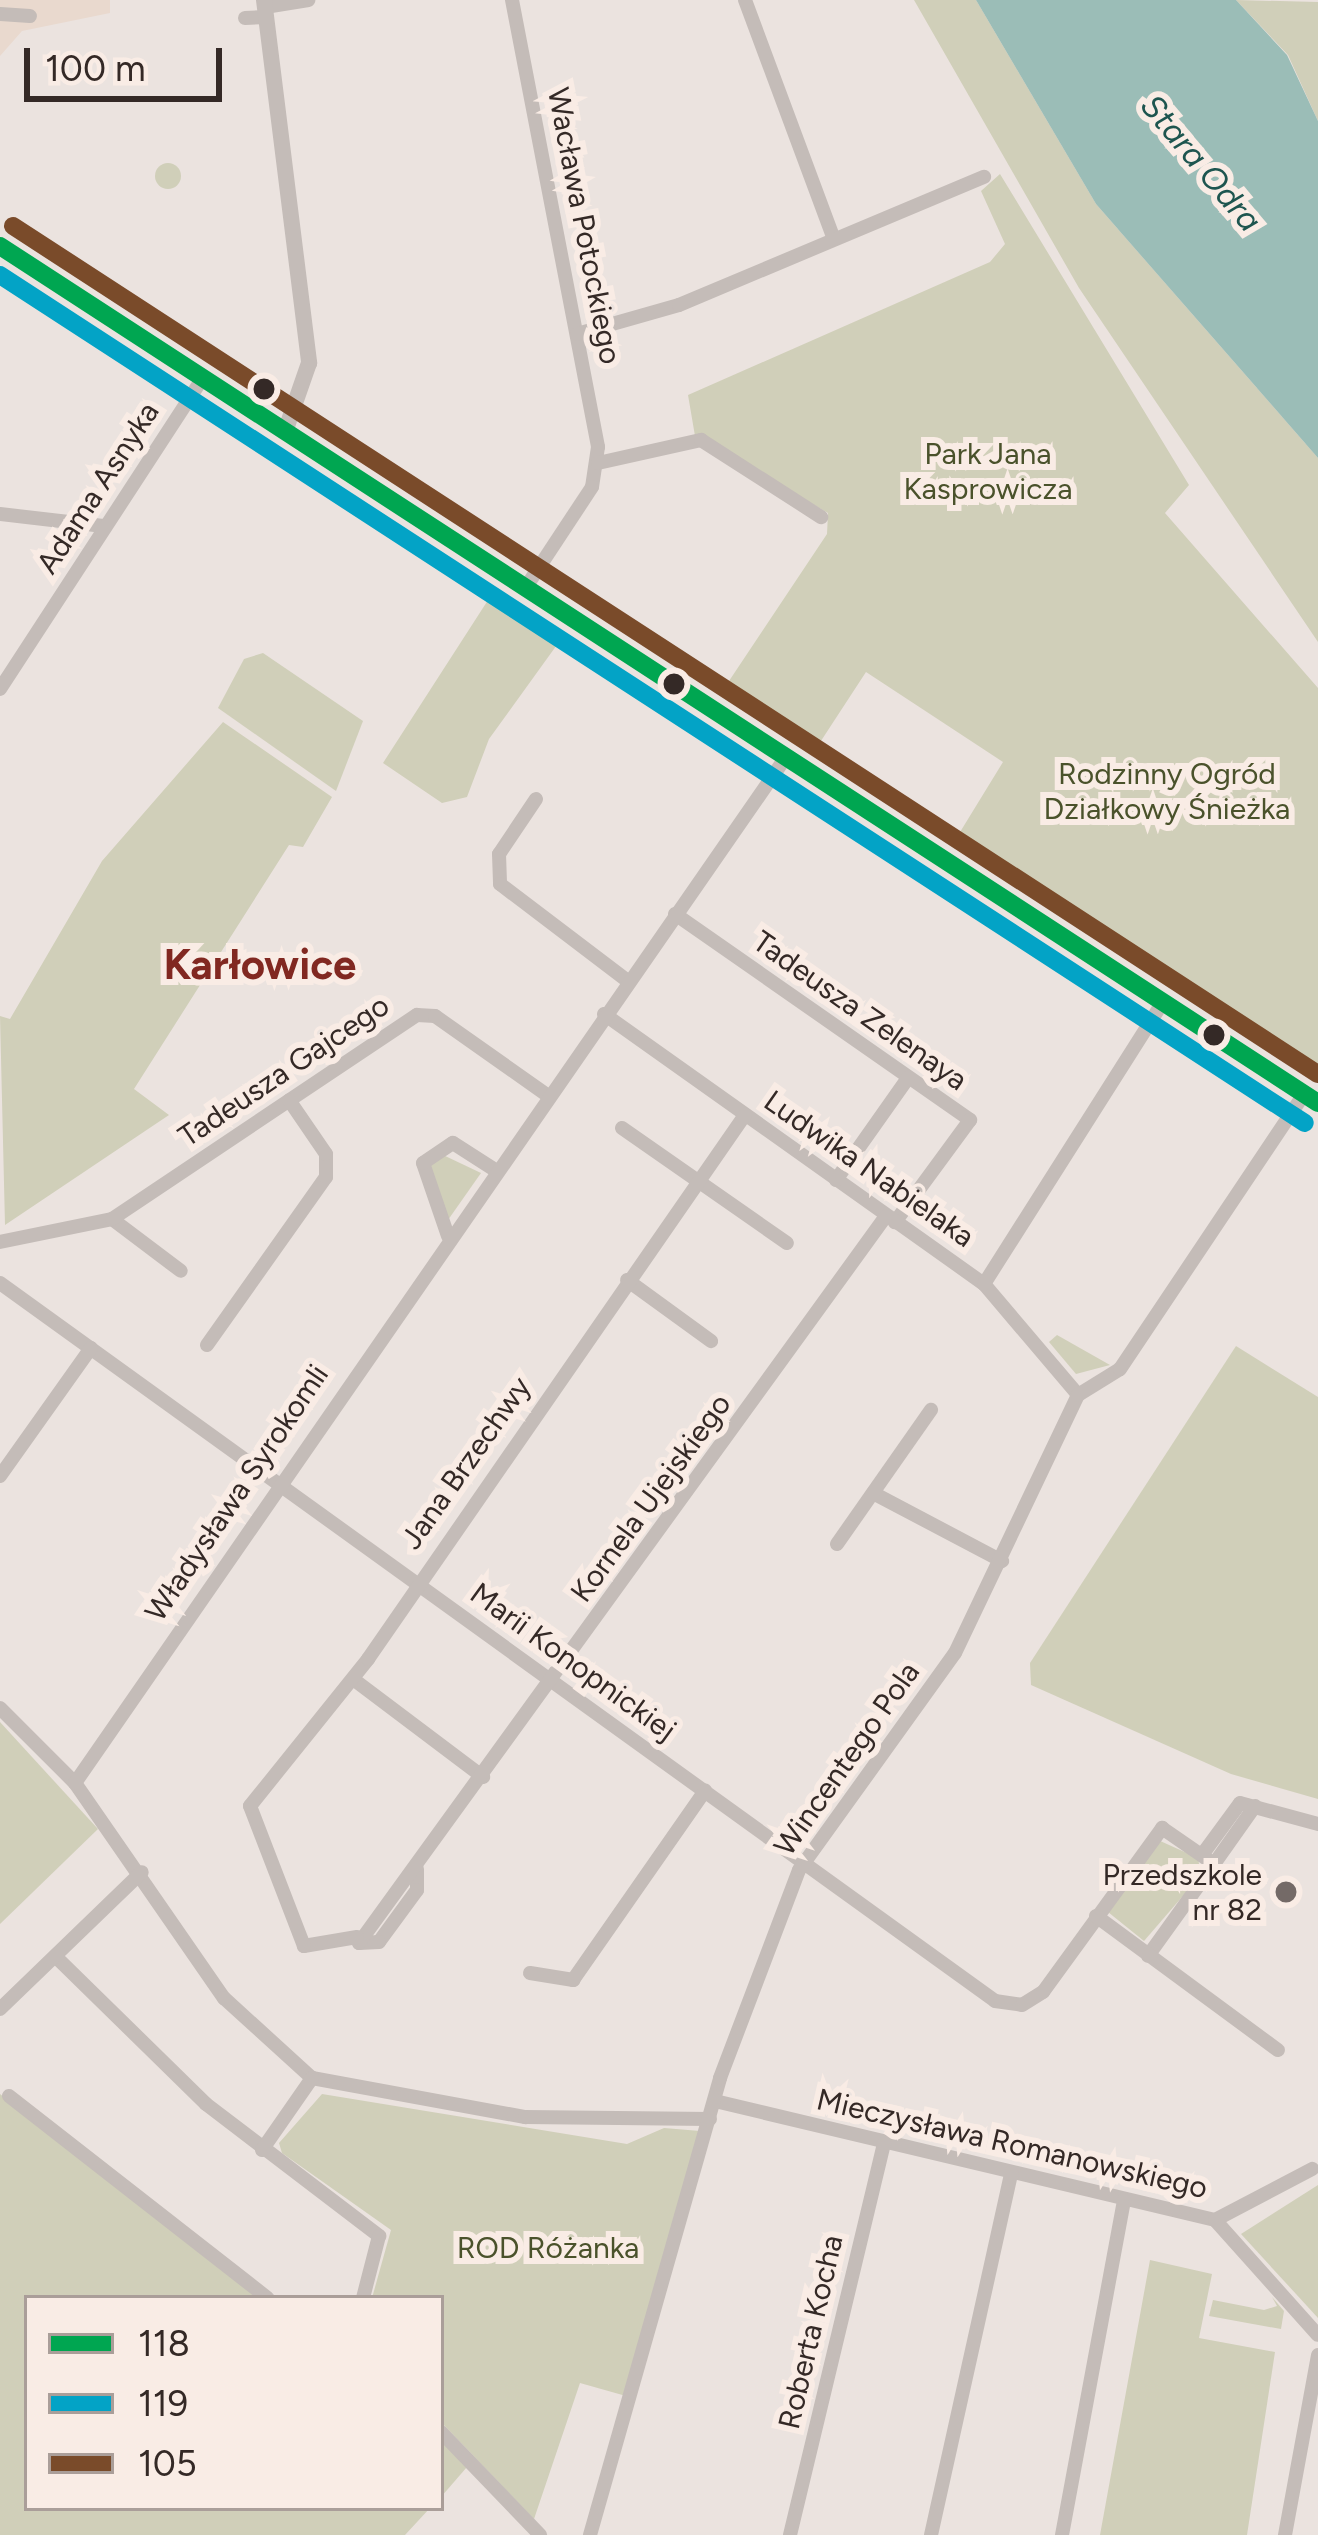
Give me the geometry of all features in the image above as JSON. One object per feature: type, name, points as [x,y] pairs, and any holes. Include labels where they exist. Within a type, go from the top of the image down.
[{"type":"street","points":[[245,18],[265,8],[308,0]]},
{"type":"street","name":"Wacława Potockiego","points":[[512,0],[598,463]]},
{"type":"street","points":[[745,0],[834,239]]},
{"type":"street","points":[[2,7],[30,16]]},
{"type":"street","points":[[265,8],[309,363],[285,432]]},
{"type":"street","points":[[577,334],[984,178]]},
{"type":"street","points":[[0,246],[1311,1098]]},
{"type":"street","name":"Adama Asnyka","points":[[0,688],[203,377]]},
{"type":"street","points":[[526,587],[598,463],[701,440],[821,517]]},
{"type":"street","points":[[0,514],[103,526]]},
{"type":"street","name":"Władysława Syrokomli","points":[[75,1783],[275,1480],[786,757]]},
{"type":"street","points":[[536,800],[499,854],[500,884],[628,981]]},
{"type":"street","name":"Tadeusza Zelenaya","points":[[675,914],[970,1120],[891,1219]]},
{"type":"street","points":[[984,1285],[1162,1003]]},
{"type":"street","name":"Ludwika Nabielaka","points":[[604,1014],[984,1285],[1078,1395]]},
{"type":"street","name":"Tadeusza Gajcego","points":[[0,1242],[112,1219],[417,1016],[435,1016],[548,1095]]},
{"type":"street","points":[[836,1180],[908,1078]]},
{"type":"street","name":"Wincentego Pola","points":[[590,2535],[715,2101],[805,1863],[948,1663],[1002,1561],[1078,1395],[1120,1369],[1311,1098]]},
{"type":"street","points":[[207,1346],[326,1177],[326,1154],[289,1100]]},
{"type":"street","name":"Jana Brzechwy","points":[[357,1936],[304,1946],[249,1812],[353,1679],[416,1582],[745,1115]]},
{"type":"street","points":[[622,1128],[787,1243]]},
{"type":"street","points":[[448,1236],[423,1163],[453,1144],[495,1170]]},
{"type":"street","points":[[112,1219],[182,1270]]},
{"type":"street","name":"Kornela Ujejskiego","points":[[417,1869],[417,1890],[379,1942],[369,1948],[357,1936],[400,1875],[417,1869],[891,1219]]},
{"type":"street","points":[[627,1280],[712,1341]]},
{"type":"street","name":"Marii Konopnickiej","points":[[0,1283],[1010,2006],[1043,1992],[1096,1916]]},
{"type":"street","points":[[0,1476],[91,1348]]},
{"type":"street","points":[[836,1544],[931,1410]]},
{"type":"street","points":[[873,1493],[1002,1561]]},
{"type":"street","points":[[353,1679],[483,1777]]},
{"type":"street","points":[[0,1708],[75,1783],[142,1872],[224,1998],[312,2078],[525,2117],[710,2119]]},
{"type":"street","points":[[530,1973],[573,1980],[704,1791]]},
{"type":"street","points":[[1148,1956],[1208,1859],[1255,1806],[1318,1824]]},
{"type":"street","points":[[1208,1859],[1162,1828],[1096,1916],[1278,2050]]},
{"type":"street","points":[[0,2009],[142,1872]]},
{"type":"street","points":[[56,1957],[262,2150],[379,2236],[363,2295]]},
{"type":"street","points":[[262,2150],[312,2078]]},
{"type":"street","points":[[9,2096],[264,2295]]},
{"type":"street","name":"Mieczysława Romanowskiego","points":[[715,2101],[1215,2219],[1318,2335]]},
{"type":"street","name":"Roberta Kocha","points":[[790,2535],[884,2143]]},
{"type":"street","points":[[1215,2219],[1312,2168]]},
{"type":"street","points":[[931,2535],[1011,2173]]},
{"type":"street","points":[[1062,2535],[1124,2200]]},
{"type":"street","points":[[1285,2535],[1318,2355]]},
{"type":"street","points":[[444,2435],[540,2535]]},
{"type":"green space","points":[[914,0],[976,0],[1096,204],[1318,458],[1318,642],[1079,288]]},
{"type":"green space","points":[[1236,0],[1318,2],[1318,121],[1288,55]]},
{"type":"green space","points":[[168,163],[178,166],[178,186],[168,189],[158,186],[155,176],[158,166]]},
{"type":"green space","points":[[1000,174],[1189,485],[1165,513],[1318,688],[1318,1072],[957,837],[1003,762],[866,672],[817,747],[725,687],[827,534],[828,513],[695,436],[688,395],[990,262],[1005,244],[981,191]]},
{"type":"green space","points":[[490,597],[559,642],[489,739],[467,797],[442,803],[383,763]]},
{"type":"green space","points":[[263,653],[363,721],[336,791],[218,708],[244,659]]},
{"type":"green space","points":[[223,722],[332,797],[303,847],[289,845],[134,1089],[169,1115],[5,1225],[0,1016],[10,1019],[102,861]]},
{"type":"green space","points":[[441,1154],[481,1173],[448,1220],[429,1167]]},
{"type":"green space","points":[[1057,1335],[1110,1365],[1076,1374],[1049,1342]]},
{"type":"green space","points":[[1236,1346],[1318,1397],[1318,1799],[1231,1774],[1031,1685],[1030,1663]]},
{"type":"green space","points":[[0,1722],[98,1829],[0,1924]]},
{"type":"green space","points":[[1158,1840],[1198,1858],[1201,1875],[1144,1941],[1108,1912]]},
{"type":"green space","points":[[0,2094],[254,2295],[24,2295],[24,2511],[427,2511],[405,2535],[0,2535]]},
{"type":"green space","name":"ROD Różanka","points":[[322,2094],[627,2144],[664,2128],[700,2131],[626,2396],[580,2383],[534,2519],[444,2425],[444,2295],[373,2295],[391,2230],[282,2153],[279,2143]]},
{"type":"green space","points":[[1318,2185],[1318,2318],[1241,2234]]},
{"type":"green space","points":[[1150,2260],[1212,2274],[1199,2338],[1275,2352],[1247,2535],[1100,2535]]},
{"type":"green space","points":[[1272,2297],[1284,2311],[1281,2329],[1209,2316],[1213,2300],[1264,2310],[1277,2306]]},
{"type":"green space","points":[[444,2443],[467,2467],[444,2494]]},
{"type":"shaded area","points":[[0,0],[110,0],[110,13],[22,31],[0,56]]},
{"type":"water","name":"Stara Odra","points":[[976,0],[1236,0],[1287,55],[1318,121],[1318,458],[1096,204]]},
{"type":"transit line","name":"105","points":[[13,226],[1318,1074]]},
{"type":"transit line","name":"118","points":[[0,246],[1318,1103]]},
{"type":"transit line","name":"119","points":[[0,275],[1305,1123]]},
{"type":"place","name":"Przedszkole nr 82","points":[[1286,1892]]},
{"type":"district","name":"Karłowice","points":[[260,965]]},
{"type":"park label","name":"Park Jana Kasprowicza","points":[[988,471]]},
{"type":"park label","name":"Rodzinny Ogród Działkowy Śnieżka","points":[[1167,791]]}]
